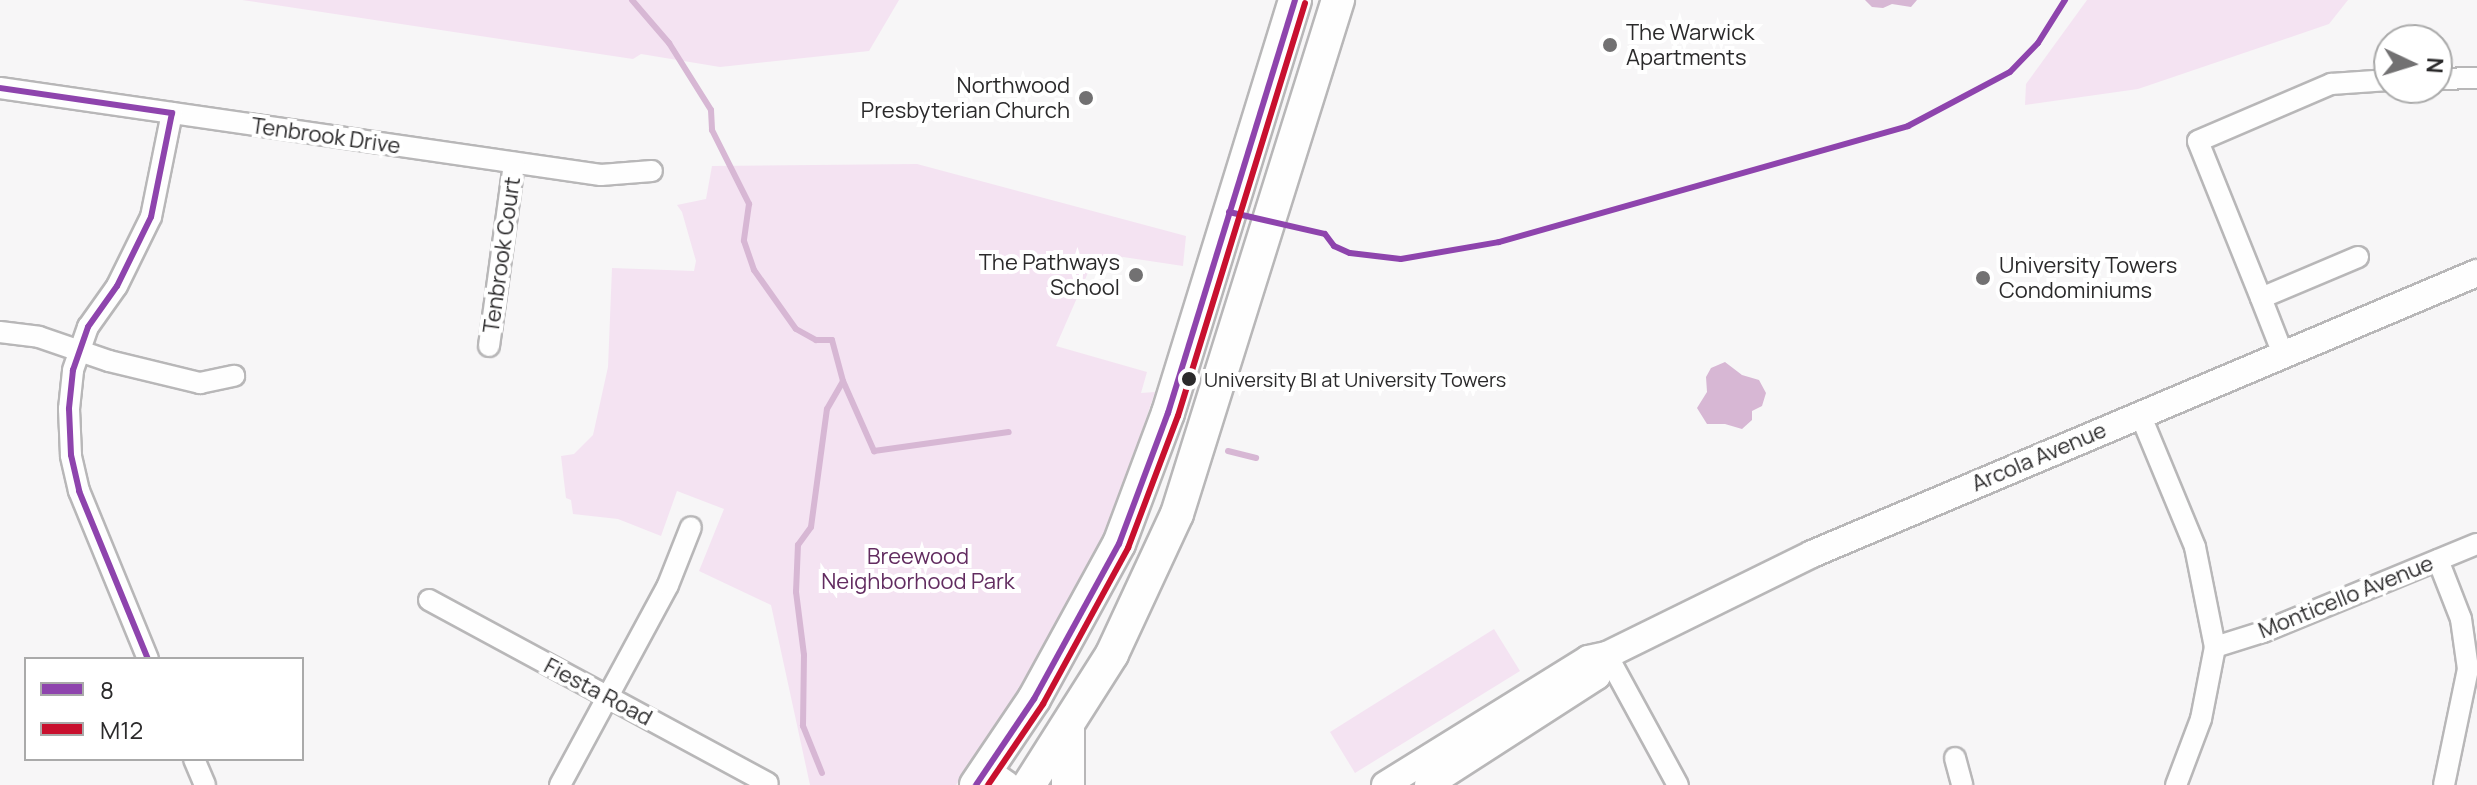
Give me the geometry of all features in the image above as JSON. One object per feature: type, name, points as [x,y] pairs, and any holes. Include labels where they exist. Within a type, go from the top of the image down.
[{"type":"main road","points":[[990,780],[1076,628],[1119,544],[1168,413],[1295,0]]},
{"type":"main road","points":[[1029,785],[1112,654],[1177,514],[1338,0]]},
{"type":"main road","points":[[1068,723],[1068,785]]},
{"type":"street","points":[[2453,79],[2477,78]]},
{"type":"street","points":[[2283,354],[2198,141],[2331,84],[2373,81]]},
{"type":"street","name":"Tenbrook Drive","points":[[0,88],[601,175],[652,171]]},
{"type":"street","points":[[147,657],[79,491],[69,409],[73,370],[88,327],[117,286],[151,217],[172,113]]},
{"type":"street","name":"Tenbrook Court","points":[[489,346],[514,163]]},
{"type":"street","points":[[2261,298],[2358,257]]},
{"type":"street","name":"Arcola Avenue","points":[[1385,785],[1588,659],[1607,655],[1812,554],[2477,273]]},
{"type":"street","points":[[0,332],[39,337],[109,361],[200,383],[234,376]]},
{"type":"street","points":[[2140,414],[2195,547],[2215,647],[2201,719],[2176,785]]},
{"type":"street","points":[[560,785],[668,585],[691,527]]},
{"type":"street","name":"Monticello Avenue","points":[[2215,647],[2263,632],[2477,544]]},
{"type":"street","points":[[2438,560],[2461,619],[2468,669],[2444,785]]},
{"type":"street","name":"Fiesta Road","points":[[429,600],[768,783]]},
{"type":"street","points":[[1607,655],[1678,785]]},
{"type":"street","name":"Arcola Avenue","points":[[1428,785],[1597,676],[1607,655]]},
{"type":"street","points":[[1955,758],[1962,785]]},
{"type":"street","points":[[195,761],[205,785]]},
{"type":"green space","points":[[242,0],[899,0],[869,51],[720,67],[641,54],[633,59]]},
{"type":"green space","points":[[2087,0],[2348,0],[2329,24],[2138,89],[2025,105],[2026,84]]},
{"type":"green space","name":"Breewood Neighborhood Park","points":[[917,164],[1186,236],[1183,266],[1123,257],[1090,268],[1056,346],[1147,372],[1141,393],[1155,392],[1120,496],[1088,571],[1040,661],[985,746],[956,785],[810,785],[771,605],[699,571],[724,509],[677,491],[661,536],[618,519],[573,514],[571,500],[566,498],[561,456],[574,454],[593,435],[608,367],[612,268],[694,271],[696,261],[682,212],[677,205],[706,199],[712,166]]},
{"type":"green space","points":[[1494,629],[1520,671],[1355,773],[1330,732]]},
{"type":"shaded area","points":[[1865,0],[1917,0],[1911,7],[1892,4],[1883,8],[1872,7]]},
{"type":"shaded area","points":[[1725,362],[1742,375],[1759,380],[1766,393],[1762,406],[1752,411],[1752,420],[1742,429],[1725,424],[1707,424],[1697,408],[1707,392],[1706,377],[1711,368]]},
{"type":"waterway","points":[[632,0],[669,43],[711,110],[712,130],[749,204],[744,241],[754,270],[796,329],[816,340],[832,340],[843,381],[874,451],[1009,432]]},
{"type":"waterway","points":[[822,773],[803,726],[804,655],[796,592],[798,545],[811,527],[827,409],[843,381]]},
{"type":"waterway","points":[[1228,451],[1256,458]]},
{"type":"transit line","name":"8","points":[[976,785],[1034,699],[1119,544],[1168,413],[1295,0]]},
{"type":"transit line","name":"8","points":[[1229,212],[1325,234],[1334,246],[1350,253],[1401,259],[1499,242],[1908,126],[2010,72],[2038,43],[2065,0]]},
{"type":"transit line","name":"M12","points":[[988,785],[1043,704],[1128,548],[1178,416],[1305,3]]},
{"type":"transit line","name":"8","points":[[0,88],[172,113],[151,217],[117,286],[88,327],[73,370],[69,409],[71,455],[79,491],[147,657]]},
{"type":"place","name":"The Warwick Apartments","points":[[1610,45]]},
{"type":"place","name":"Northwood Presbyterian Church","points":[[1086,98]]},
{"type":"place","name":"The Pathways School","points":[[1136,275]]},
{"type":"place","name":"University Towers Condominiums","points":[[1983,278]]},
{"type":"place","name":"University Bl at University Towers","points":[[1189,379]]}]
